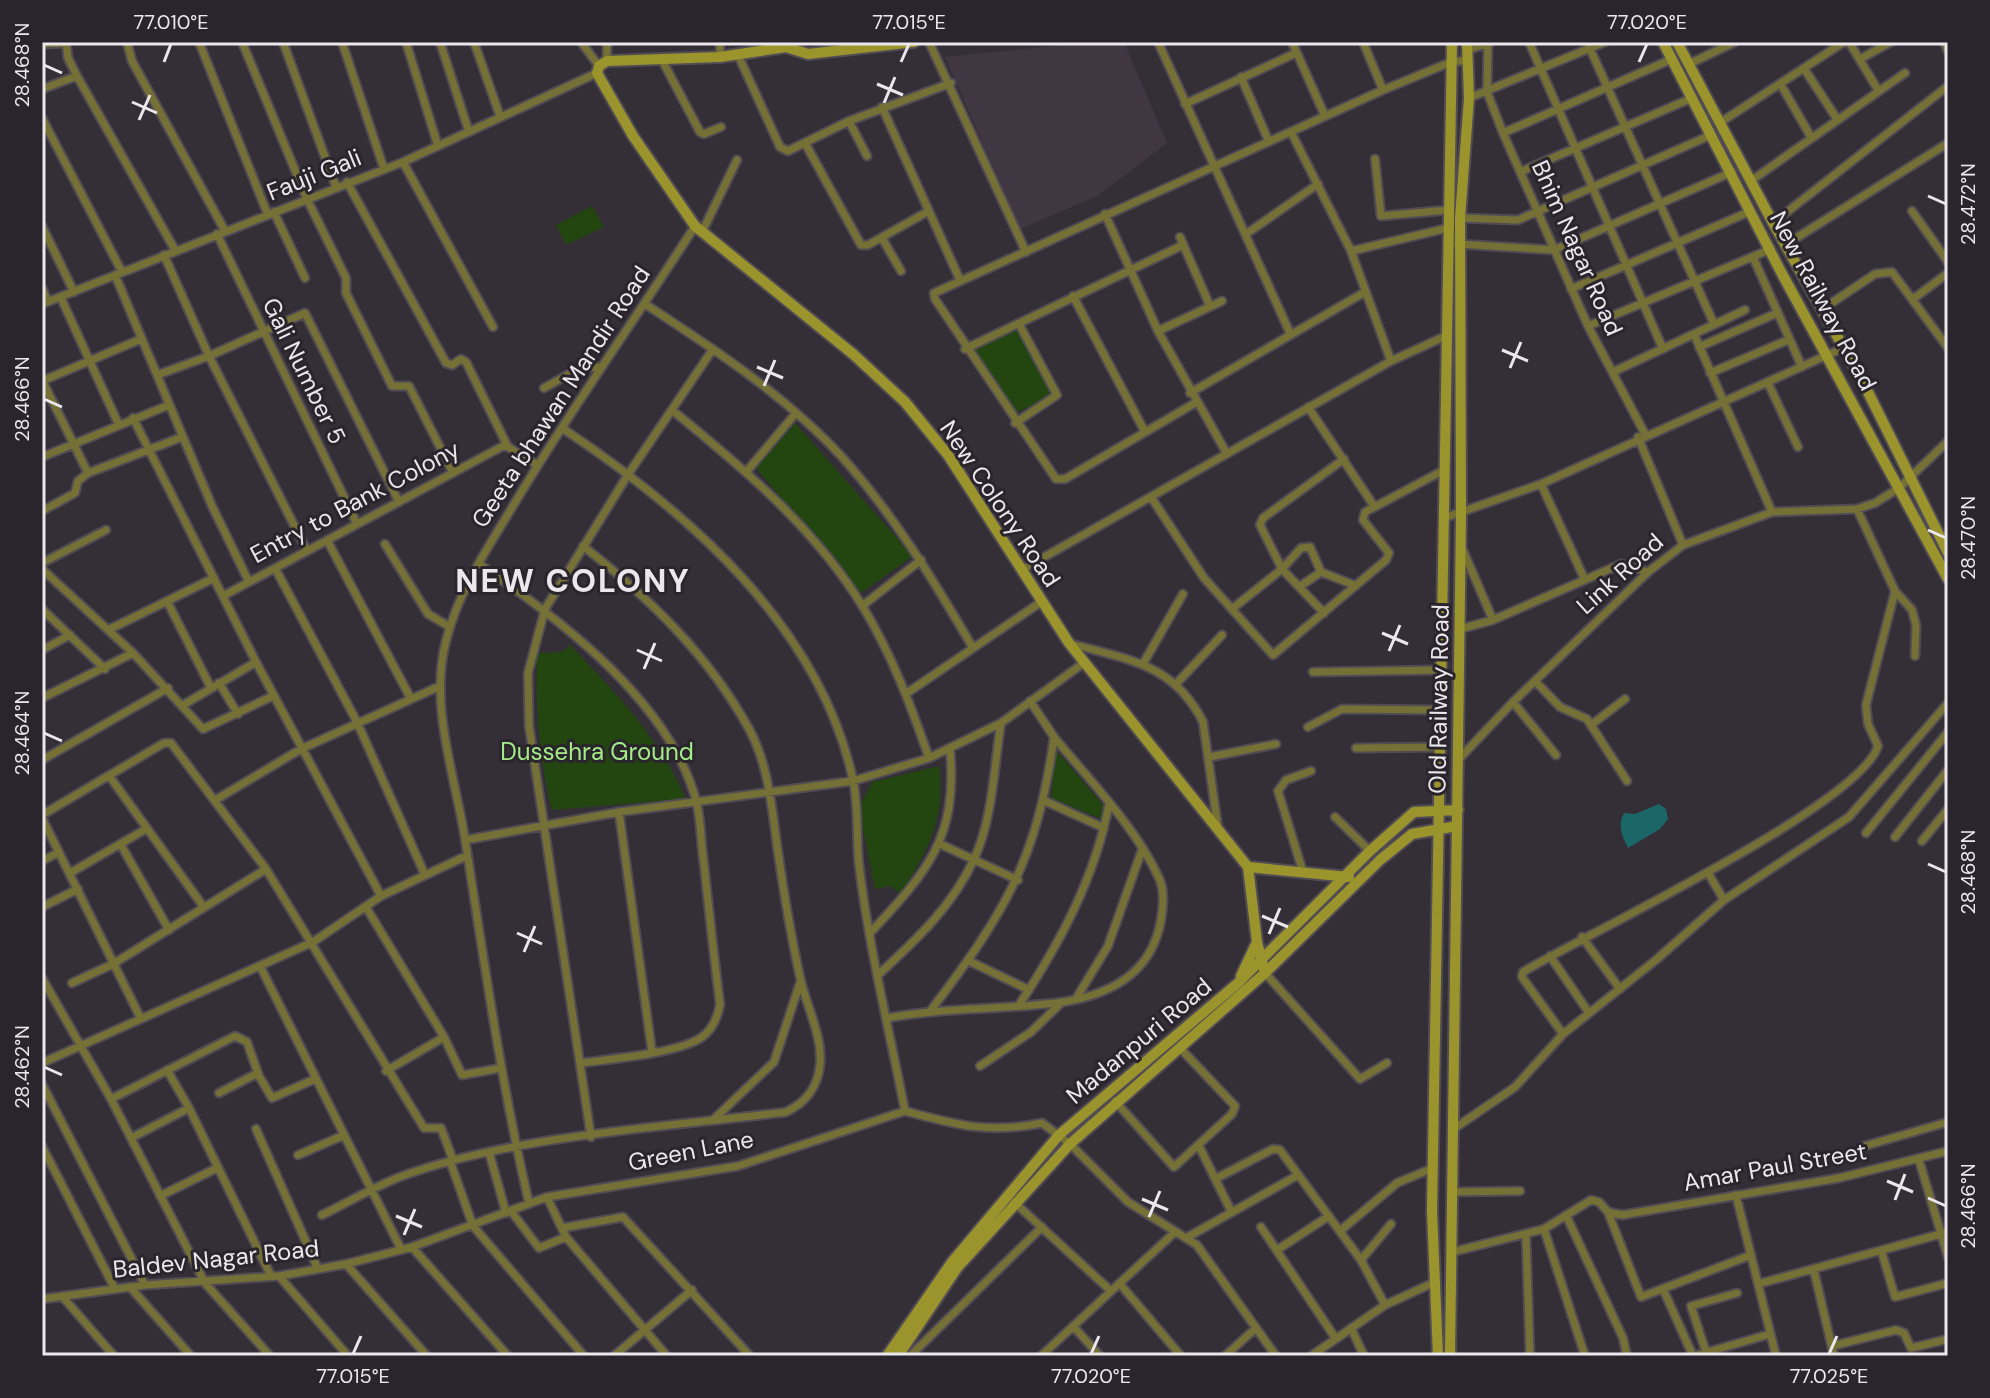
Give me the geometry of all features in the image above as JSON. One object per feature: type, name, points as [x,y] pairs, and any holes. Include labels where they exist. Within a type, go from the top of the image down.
[{"type":"main road","points":[[601,67],[738,55],[790,45],[808,48],[914,42]]},
{"type":"main road","name":"Old Railway Road","points":[[1438,1356],[1433,1168],[1434,1030],[1452,42]]},
{"type":"main road","name":"New Railway Road","points":[[1663,42],[1948,579]]},
{"type":"main road","name":"New Railway Road","points":[[1677,42],[1843,348],[1948,553]]},
{"type":"main road","name":"Old Railway Road","points":[[1450,1356],[1453,1271],[1452,1031],[1460,629],[1460,218],[1469,98],[1467,51]]},
{"type":"main road","name":"New Colony Road","points":[[601,67],[633,136],[698,229],[853,354],[905,402],[948,455],[1069,643],[1248,867]]},
{"type":"main road","name":"Madanpuri Road","points":[[1011,1199],[1059,1135],[1238,983],[1370,851],[1414,812],[1458,810]]},
{"type":"main road","points":[[1437,827],[1457,826]]},
{"type":"main road","name":"Madanpuri Road","points":[[887,1356],[905,1351],[952,1262],[1011,1199],[1115,1101],[1265,973],[1357,882],[1412,834],[1437,827]]},
{"type":"main road","points":[[1265,973],[1257,942],[1248,867],[1347,875],[1357,882]]},
{"type":"main road","points":[[1238,983],[1257,942]]},
{"type":"main road","points":[[1434,1030],[1452,1031]]},
{"type":"main road","points":[[1435,1277],[1453,1271]]},
{"type":"street","name":"Gali Number 5","points":[[127,42],[132,61],[221,232],[262,333],[357,524]]},
{"type":"street","points":[[199,42],[271,213],[305,278]]},
{"type":"street","points":[[242,42],[307,199],[346,278],[346,293],[392,386],[409,386],[453,473]]},
{"type":"street","points":[[283,42],[336,187]]},
{"type":"street","points":[[342,42],[384,169]]},
{"type":"street","points":[[406,42],[438,146]]},
{"type":"street","points":[[440,42],[469,132]]},
{"type":"street","points":[[474,42],[500,116]]},
{"type":"street","name":"New Colony Road","points":[[581,42],[601,67]]},
{"type":"street","points":[[601,67],[607,42]]},
{"type":"street","points":[[720,42],[720,57]]},
{"type":"street","points":[[929,42],[951,83],[1026,252]]},
{"type":"street","points":[[1158,42],[1290,333]]},
{"type":"street","points":[[1292,42],[1325,116]]},
{"type":"street","points":[[1363,42],[1383,90]]},
{"type":"street","points":[[1529,42],[1624,266],[1663,349]]},
{"type":"street","points":[[1469,98],[1589,45],[1605,42]]},
{"type":"street","points":[[1689,64],[1735,42]]},
{"type":"street","points":[[1721,122],[1846,42],[1878,90]]},
{"type":"street","points":[[1860,59],[1891,42]]},
{"type":"street","points":[[1944,42],[1948,51]]},
{"type":"street","points":[[42,44],[66,43],[77,76],[175,250]]},
{"type":"street","points":[[1195,403],[1061,480],[1052,476],[965,349],[935,299],[937,289],[1490,43],[1487,92]]},
{"type":"street","points":[[1589,45],[1714,324]]},
{"type":"street","points":[[1185,104],[1296,53]]},
{"type":"street","points":[[738,55],[780,147],[788,151],[882,107],[951,83]]},
{"type":"street","points":[[1503,133],[1672,59]]},
{"type":"street","points":[[662,60],[701,133],[721,127]]},
{"type":"street","name":"Fauji Gali","points":[[45,303],[403,162],[601,67]]},
{"type":"street","points":[[1805,70],[1837,119]]},
{"type":"street","points":[[1752,180],[1905,73]]},
{"type":"street","points":[[42,89],[77,76]]},
{"type":"street","points":[[1241,77],[1269,142]]},
{"type":"street","points":[[1781,85],[1811,137]]},
{"type":"street","points":[[1773,223],[1948,86]]},
{"type":"street","name":"Bhim Nagar Road","points":[[1487,92],[1571,289],[1642,436],[1683,545]]},
{"type":"street","points":[[1520,172],[1692,98]]},
{"type":"street","points":[[882,107],[960,280]]},
{"type":"street","points":[[42,118],[118,273],[141,339],[182,437],[249,582]]},
{"type":"street","points":[[849,121],[867,156]]},
{"type":"street","points":[[1291,132],[1351,251],[1391,361]]},
{"type":"street","points":[[1460,218],[1512,221],[1711,135]]},
{"type":"street","points":[[805,143],[858,242],[864,246],[927,212]]},
{"type":"street","points":[[1785,245],[1948,143]]},
{"type":"street","points":[[1375,159],[1381,216],[1448,210]]},
{"type":"street","name":"Geeta bhawan Mandir Road","points":[[529,1203],[501,1068],[440,686],[450,627],[479,564],[537,465],[600,367],[698,229],[737,160]]},
{"type":"street","points":[[403,162],[493,327]]},
{"type":"street","points":[[1448,244],[1554,250],[1732,172]]},
{"type":"street","points":[[347,182],[446,363],[452,365],[461,359],[466,362],[507,445],[537,465]]},
{"type":"street","points":[[1246,234],[1318,184]]},
{"type":"street","points":[[1571,289],[1751,211]]},
{"type":"street","points":[[1912,211],[1948,262]]},
{"type":"street","points":[[1105,214],[1127,270],[1158,331],[1195,403],[1227,454]]},
{"type":"street","points":[[42,226],[74,292]]},
{"type":"street","points":[[1351,251],[1448,228]]},
{"type":"street","points":[[1180,237],[1210,306]]},
{"type":"street","points":[[882,238],[901,271]]},
{"type":"street","points":[[965,349],[1183,245]]},
{"type":"street","points":[[1588,326],[1771,249]]},
{"type":"street","points":[[164,255],[209,356],[307,551]]},
{"type":"street","points":[[1753,257],[1802,367]]},
{"type":"street","points":[[1821,310],[1885,270],[1899,279],[1948,348]]},
{"type":"street","points":[[1913,299],[1948,273]]},
{"type":"street","points":[[42,288],[45,303]]},
{"type":"street","points":[[1190,393],[1365,292]]},
{"type":"street","points":[[1073,296],[1145,432]]},
{"type":"street","points":[[61,298],[92,359],[118,423]]},
{"type":"street","points":[[1158,331],[1222,301]]},
{"type":"street","points":[[645,304],[713,349],[796,413],[841,457],[921,560],[973,648]]},
{"type":"street","points":[[1613,372],[1745,310]]},
{"type":"street","points":[[157,375],[262,333],[298,313],[309,318],[399,502]]},
{"type":"street","points":[[1699,347],[1777,313]]},
{"type":"street","points":[[1015,423],[1057,395],[1019,324]]},
{"type":"street","points":[[1694,334],[1722,404],[1772,512]]},
{"type":"street","points":[[1023,569],[1391,361],[1448,335]]},
{"type":"street","points":[[88,473],[42,380],[141,339]]},
{"type":"street","points":[[1710,373],[1788,340]]},
{"type":"street","points":[[1444,518],[1461,515],[1541,484],[1843,348]]},
{"type":"street","points":[[591,1137],[527,695],[531,654],[545,609],[629,473],[713,349]]},
{"type":"street","points":[[544,388],[580,368],[600,367]]},
{"type":"street","points":[[1768,383],[1798,447]]},
{"type":"street","points":[[42,457],[118,423],[169,405]]},
{"type":"street","points":[[1308,407],[1374,506]]},
{"type":"street","points":[[672,410],[747,471],[820,548],[862,606],[907,693],[929,758]]},
{"type":"street","points":[[747,471],[796,413]]},
{"type":"street","points":[[133,418],[273,696],[381,896]]},
{"type":"street","points":[[562,428],[629,473],[720,554],[776,619],[812,671],[834,721],[853,781],[859,866],[905,1111],[969,1128],[1002,1130],[1042,1123],[1070,1144],[1128,1202],[1186,1238],[1204,1254],[1276,1356]]},
{"type":"street","points":[[42,511],[77,492],[78,481],[88,473],[182,437]]},
{"type":"street","name":"Link Road","points":[[1457,761],[1513,702],[1648,572],[1683,545],[1716,529],[1772,512],[1857,509],[1875,503],[1899,488],[1948,441]]},
{"type":"street","name":"Entry to Bank Colony","points":[[223,596],[507,445]]},
{"type":"street","points":[[1324,613],[1282,569],[1260,522],[1344,459]]},
{"type":"street","points":[[1151,497],[1204,578],[1273,655],[1388,556],[1386,548],[1363,520],[1365,512],[1444,470]]},
{"type":"street","points":[[1541,484],[1585,580]]},
{"type":"street","points":[[1857,509],[1895,591],[1912,610],[1916,625],[1915,656]]},
{"type":"street","points":[[106,530],[42,566],[133,653],[207,730],[273,696]]},
{"type":"street","points":[[327,540],[410,697]]},
{"type":"street","points":[[1460,543],[1493,620]]},
{"type":"street","points":[[385,544],[428,614],[450,627]]},
{"type":"street","points":[[322,1215],[400,1177],[452,1161],[516,1148],[786,1112],[808,1096],[820,1065],[819,1043],[800,980],[761,754],[750,730],[679,629],[637,588],[583,546]]},
{"type":"street","points":[[1232,609],[1306,546],[1316,553],[1321,572]]},
{"type":"street","points":[[862,606],[921,560]]},
{"type":"street","points":[[479,564],[545,609],[608,669],[663,731],[680,759],[697,804],[720,1004],[718,1016],[704,1036],[652,1052],[581,1063]]},
{"type":"street","points":[[1460,629],[1493,620],[1621,564],[1648,572]]},
{"type":"street","points":[[275,568],[357,722],[425,875]]},
{"type":"street","points":[[1321,572],[1354,585]]},
{"type":"street","points":[[1299,587],[1321,572]]},
{"type":"street","points":[[108,630],[214,578]]},
{"type":"street","points":[[1563,1034],[1522,975],[1582,937],[1708,873],[1797,819],[1854,777],[1872,758],[1878,746],[1868,724],[1868,692],[1895,591]]},
{"type":"street","points":[[1143,664],[1183,594]]},
{"type":"street","points":[[167,601],[215,685],[238,714]]},
{"type":"street","points":[[907,693],[1041,602]]},
{"type":"street","points":[[42,609],[105,669]]},
{"type":"street","points":[[42,650],[70,635]]},
{"type":"street","points":[[1177,683],[1222,635]]},
{"type":"street","points":[[1069,643],[1143,664],[1177,683],[1203,722],[1218,831]]},
{"type":"street","points":[[42,698],[133,653]]},
{"type":"street","points":[[183,705],[256,662]]},
{"type":"street","points":[[465,840],[619,812],[853,781],[950,750],[1001,723],[1085,662]]},
{"type":"street","points":[[1313,672],[1441,670]]},
{"type":"street","points":[[1535,681],[1560,707],[1582,715],[1627,781]]},
{"type":"street","points":[[217,799],[301,749],[440,686]]},
{"type":"street","points":[[42,760],[168,688]]},
{"type":"street","points":[[1591,725],[1625,699]]},
{"type":"street","points":[[888,1018],[931,1010],[1076,999],[1125,982],[1148,960],[1158,936],[1163,905],[1160,880],[1109,804],[1054,737],[1030,701]]},
{"type":"street","points":[[1513,702],[1556,755]]},
{"type":"street","points":[[1452,1130],[1528,1076],[1563,1034],[1724,900],[1849,817],[1948,703]]},
{"type":"street","points":[[1308,727],[1342,709],[1441,710]]},
{"type":"street","points":[[878,975],[926,932],[975,857],[983,831],[1001,723]]},
{"type":"street","points":[[1866,833],[1948,732]]},
{"type":"street","points":[[931,1010],[969,961],[1018,880],[1045,801],[1054,737]]},
{"type":"street","points":[[140,1017],[42,816],[167,742],[217,799],[266,869],[313,942],[386,1071],[424,1128],[441,1128],[473,1226],[584,1356]]},
{"type":"street","points":[[1209,757],[1276,744]]},
{"type":"street","points":[[1356,748],[1440,747]]},
{"type":"street","points":[[871,932],[916,881],[940,844],[950,815],[953,782],[950,750]]},
{"type":"street","points":[[1895,837],[1948,770]]},
{"type":"street","points":[[1303,872],[1278,791],[1286,780],[1311,771]]},
{"type":"street","points":[[110,777],[203,906]]},
{"type":"street","points":[[1045,801],[1104,828]]},
{"type":"street","points":[[1019,1005],[1076,909],[1104,828],[1109,804]]},
{"type":"street","points":[[1922,841],[1948,809]]},
{"type":"street","points":[[619,812],[652,1052]]},
{"type":"street","points":[[1335,817],[1370,851]]},
{"type":"street","points":[[70,873],[146,829]]},
{"type":"street","points":[[940,844],[975,857],[1018,880]]},
{"type":"street","points":[[121,845],[169,930]]},
{"type":"street","points":[[1076,999],[1108,946],[1142,850]]},
{"type":"street","points":[[42,861],[59,852]]},
{"type":"street","points":[[42,1063],[80,1043],[313,942],[381,896],[466,856]]},
{"type":"street","points":[[72,983],[113,964],[266,869]]},
{"type":"street","points":[[1708,873],[1724,900]]},
{"type":"street","points":[[42,907],[78,889]]},
{"type":"street","points":[[366,907],[444,1037],[462,1075],[501,1068]]},
{"type":"street","points":[[1582,937],[1620,989]]},
{"type":"street","points":[[1550,956],[1589,1013]]},
{"type":"street","points":[[969,961],[1029,990]]},
{"type":"street","points":[[260,966],[342,1136],[401,1249]]},
{"type":"street","points":[[1265,973],[1360,1079],[1387,1063]]},
{"type":"street","points":[[42,978],[111,1099],[205,1283],[270,1356]]},
{"type":"street","points":[[712,1121],[774,1062],[781,1051],[800,980]]},
{"type":"street","points":[[980,1066],[1031,1032],[1062,1002]]},
{"type":"street","points":[[111,1099],[235,1036],[247,1042],[259,1076],[272,1098],[315,1079]]},
{"type":"street","points":[[386,1071],[444,1037]]},
{"type":"street","points":[[1115,1101],[1174,1167],[1232,1114],[1235,1106],[1180,1048]]},
{"type":"street","points":[[167,1070],[275,1276],[348,1356]]},
{"type":"street","points":[[219,1093],[254,1075],[259,1076]]},
{"type":"street","points":[[42,1084],[145,1285]]},
{"type":"street","points":[[131,1138],[189,1108]]},
{"type":"street","name":"Green Lane","points":[[529,1203],[547,1197],[738,1166],[905,1111]]},
{"type":"street","name":"Amar Paul Street","points":[[1861,1147],[1948,1122]]},
{"type":"street","points":[[256,1129],[318,1269]]},
{"type":"street","points":[[298,1155],[342,1136]]},
{"type":"street","points":[[42,1146],[115,1289]]},
{"type":"street","points":[[1199,1146],[1231,1211]]},
{"type":"street","points":[[1215,1179],[1276,1149],[1361,1260],[1385,1305]]},
{"type":"street","name":"Amar Paul Street","points":[[1566,1215],[1591,1200],[1599,1202],[1608,1212],[1622,1215],[1919,1160],[1948,1151]]},
{"type":"street","points":[[489,1152],[508,1212],[539,1248],[566,1237]]},
{"type":"street","points":[[1919,1160],[1945,1233],[1948,1257]]},
{"type":"street","points":[[160,1196],[217,1168]]},
{"type":"street","points":[[1340,1231],[1397,1183],[1433,1168]]},
{"type":"street","points":[[1186,1238],[1298,1175]]},
{"type":"street","points":[[1451,1192],[1520,1191]]},
{"type":"street","points":[[1736,1195],[1776,1356]]},
{"type":"street","points":[[547,1197],[566,1237],[667,1356]]},
{"type":"street","points":[[1011,1199],[1111,1291]]},
{"type":"street","name":"Baldev Nagar Road","points":[[42,1299],[145,1285],[275,1276],[346,1264],[412,1247],[529,1203]]},
{"type":"street","points":[[1608,1212],[1639,1296],[1643,1298],[1751,1255]]},
{"type":"street","points":[[1452,1252],[1526,1236],[1566,1215],[1623,1338],[1627,1356]]},
{"type":"street","points":[[1277,1250],[1329,1216]]},
{"type":"street","points":[[562,1228],[623,1217],[750,1356]]},
{"type":"street","points":[[1361,1260],[1391,1224]]},
{"type":"street","points":[[905,1351],[1042,1227]]},
{"type":"street","points":[[1261,1227],[1336,1339]]},
{"type":"street","points":[[1544,1229],[1585,1356]]},
{"type":"street","points":[[1041,1356],[1175,1232]]},
{"type":"street","points":[[1758,1284],[1882,1253],[1945,1233]]},
{"type":"street","points":[[1526,1236],[1530,1356]]},
{"type":"street","points":[[412,1247],[508,1356]]},
{"type":"street","points":[[1882,1253],[1895,1297],[1948,1283]]},
{"type":"street","points":[[346,1264],[427,1356]]},
{"type":"street","points":[[1814,1271],[1834,1356]]},
{"type":"street","points":[[1311,1356],[1385,1305],[1435,1277]]},
{"type":"street","points":[[1120,1284],[1181,1356]]},
{"type":"street","points":[[130,1287],[191,1356]]},
{"type":"street","points":[[1663,1289],[1694,1356],[1770,1334]]},
{"type":"street","points":[[614,1356],[692,1290]]},
{"type":"street","points":[[1706,1352],[1691,1306],[1737,1293]]},
{"type":"street","points":[[62,1296],[114,1356]]},
{"type":"street","points":[[1073,1326],[1100,1356]]},
{"type":"street","points":[[1225,1356],[1256,1328]]},
{"type":"street","points":[[1351,1328],[1364,1356]]},
{"type":"street","points":[[1832,1346],[1896,1330],[1904,1333],[1910,1356]]},
{"type":"street","points":[[1907,1345],[1915,1348],[1948,1339]]},
{"type":"shaded area","points":[[1093,42],[1124,42],[1167,143],[1097,196],[1020,229],[945,57]]},
{"type":"green space","points":[[592,206],[604,227],[566,245],[556,225]]},
{"type":"green space","points":[[1016,328],[1054,395],[1014,414],[972,348]]},
{"type":"green space","points":[[795,423],[913,556],[861,593],[756,468]]},
{"type":"green space","name":"Dussehra Ground","points":[[570,645],[620,698],[650,736],[686,799],[552,810],[539,732],[537,653],[562,652]]},
{"type":"green space","points":[[1056,750],[1105,807],[1101,819],[1051,798]]},
{"type":"green space","points":[[939,766],[941,784],[937,817],[919,864],[900,894],[891,886],[875,889],[859,808],[872,782]]},
{"type":"water","points":[[1659,804],[1666,809],[1668,819],[1660,829],[1628,848],[1622,835],[1624,813],[1635,814]]},
{"type":"district","name":"NEW COLONY","points":[[573,581]]}]
